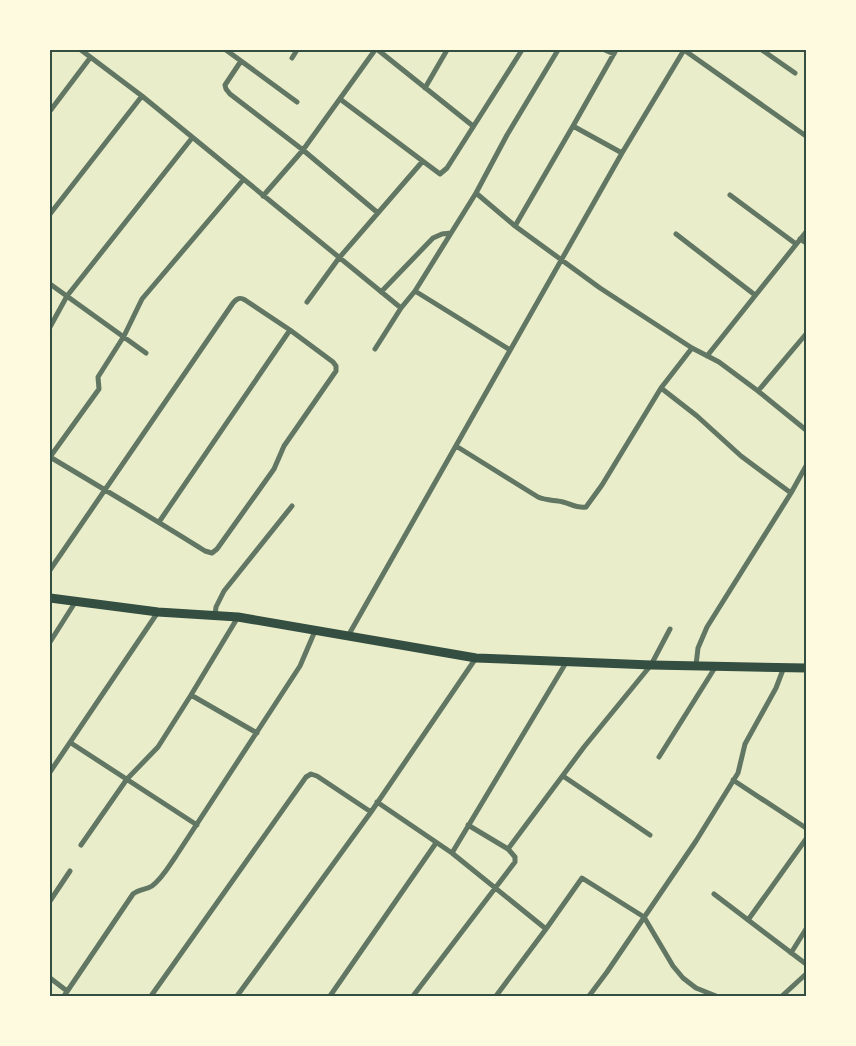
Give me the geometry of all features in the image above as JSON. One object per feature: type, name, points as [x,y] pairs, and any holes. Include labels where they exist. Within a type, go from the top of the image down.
[{"type":"main road","points":[[50,598],[158,612],[238,617],[476,658],[651,665],[696,664],[806,668]]},
{"type":"street","points":[[81,50],[142,96],[401,308]]},
{"type":"street","points":[[226,50],[297,102]]},
{"type":"street","points":[[292,58],[297,50]]},
{"type":"street","points":[[263,196],[304,150],[376,50],[473,126]]},
{"type":"street","points":[[425,88],[448,50]]},
{"type":"street","points":[[340,99],[436,173],[440,174],[444,172],[522,50]]},
{"type":"street","points":[[375,349],[401,308],[415,291],[476,193],[507,135],[558,50]]},
{"type":"street","points":[[515,226],[615,52],[606,50]]},
{"type":"street","points":[[348,636],[561,258],[684,50],[806,136]]},
{"type":"street","points":[[762,50],[795,73]]},
{"type":"street","points":[[50,111],[90,58]]},
{"type":"street","points":[[241,61],[227,80],[226,89],[304,150],[378,213]]},
{"type":"street","points":[[50,214],[142,96]]},
{"type":"street","points":[[573,126],[622,153]]},
{"type":"street","points":[[50,327],[67,296],[192,138]]},
{"type":"street","points":[[307,302],[339,258],[422,162]]},
{"type":"street","points":[[50,570],[105,490],[237,299],[245,300],[290,330],[333,362],[336,370],[284,446],[274,469],[217,549],[212,552],[205,551],[159,522],[105,490],[50,457],[99,389],[98,377],[124,336],[142,299],[243,180]]},
{"type":"street","points":[[476,193],[515,226],[626,306],[692,348],[719,362],[806,430]]},
{"type":"street","points":[[730,195],[796,244]]},
{"type":"street","points":[[707,356],[806,232]]},
{"type":"street","points":[[381,292],[433,238],[451,233]]},
{"type":"street","points":[[676,234],[756,295]]},
{"type":"street","points":[[800,239],[806,243]]},
{"type":"street","points":[[50,284],[146,353]]},
{"type":"street","points":[[415,291],[510,350]]},
{"type":"street","points":[[159,522],[290,330]]},
{"type":"street","points":[[758,391],[806,334]]},
{"type":"street","points":[[456,446],[538,497],[545,500],[564,502],[580,508],[586,507],[602,485],[660,388],[692,348]]},
{"type":"street","points":[[660,388],[697,416],[741,456],[791,493]]},
{"type":"street","points":[[696,664],[698,648],[707,627],[806,466]]},
{"type":"street","points":[[215,615],[216,607],[224,592],[292,506]]},
{"type":"street","points":[[50,642],[76,601]]},
{"type":"street","points":[[50,772],[158,612]]},
{"type":"street","points":[[81,845],[127,779],[158,747],[238,617]]},
{"type":"street","points":[[508,849],[584,747],[651,665],[670,629]]},
{"type":"street","points":[[50,978],[66,993],[133,894],[155,884],[197,825],[300,666],[315,631]]},
{"type":"street","points":[[237,996],[371,812],[476,658]]},
{"type":"street","points":[[452,853],[567,662]]},
{"type":"street","points":[[659,757],[716,665]]},
{"type":"street","points":[[589,996],[696,841],[734,780],[742,762],[745,744],[772,695],[784,667]]},
{"type":"street","points":[[191,695],[257,733]]},
{"type":"street","points":[[71,742],[197,825]]},
{"type":"street","points":[[151,996],[306,777],[311,774],[317,776],[371,812]]},
{"type":"street","points":[[563,776],[650,835]]},
{"type":"street","points":[[734,780],[806,828]]},
{"type":"street","points":[[377,802],[452,853],[546,929]]},
{"type":"street","points":[[413,996],[515,862],[515,857],[508,849],[468,825]]},
{"type":"street","points":[[748,920],[806,839]]},
{"type":"street","points":[[330,996],[436,843]]},
{"type":"street","points":[[50,901],[70,871]]},
{"type":"street","points":[[498,995],[582,878],[644,917],[673,966],[683,978],[696,988],[716,996]]},
{"type":"street","points":[[714,894],[806,964]]},
{"type":"street","points":[[791,953],[806,929]]},
{"type":"street","points":[[782,996],[806,974]]}]
